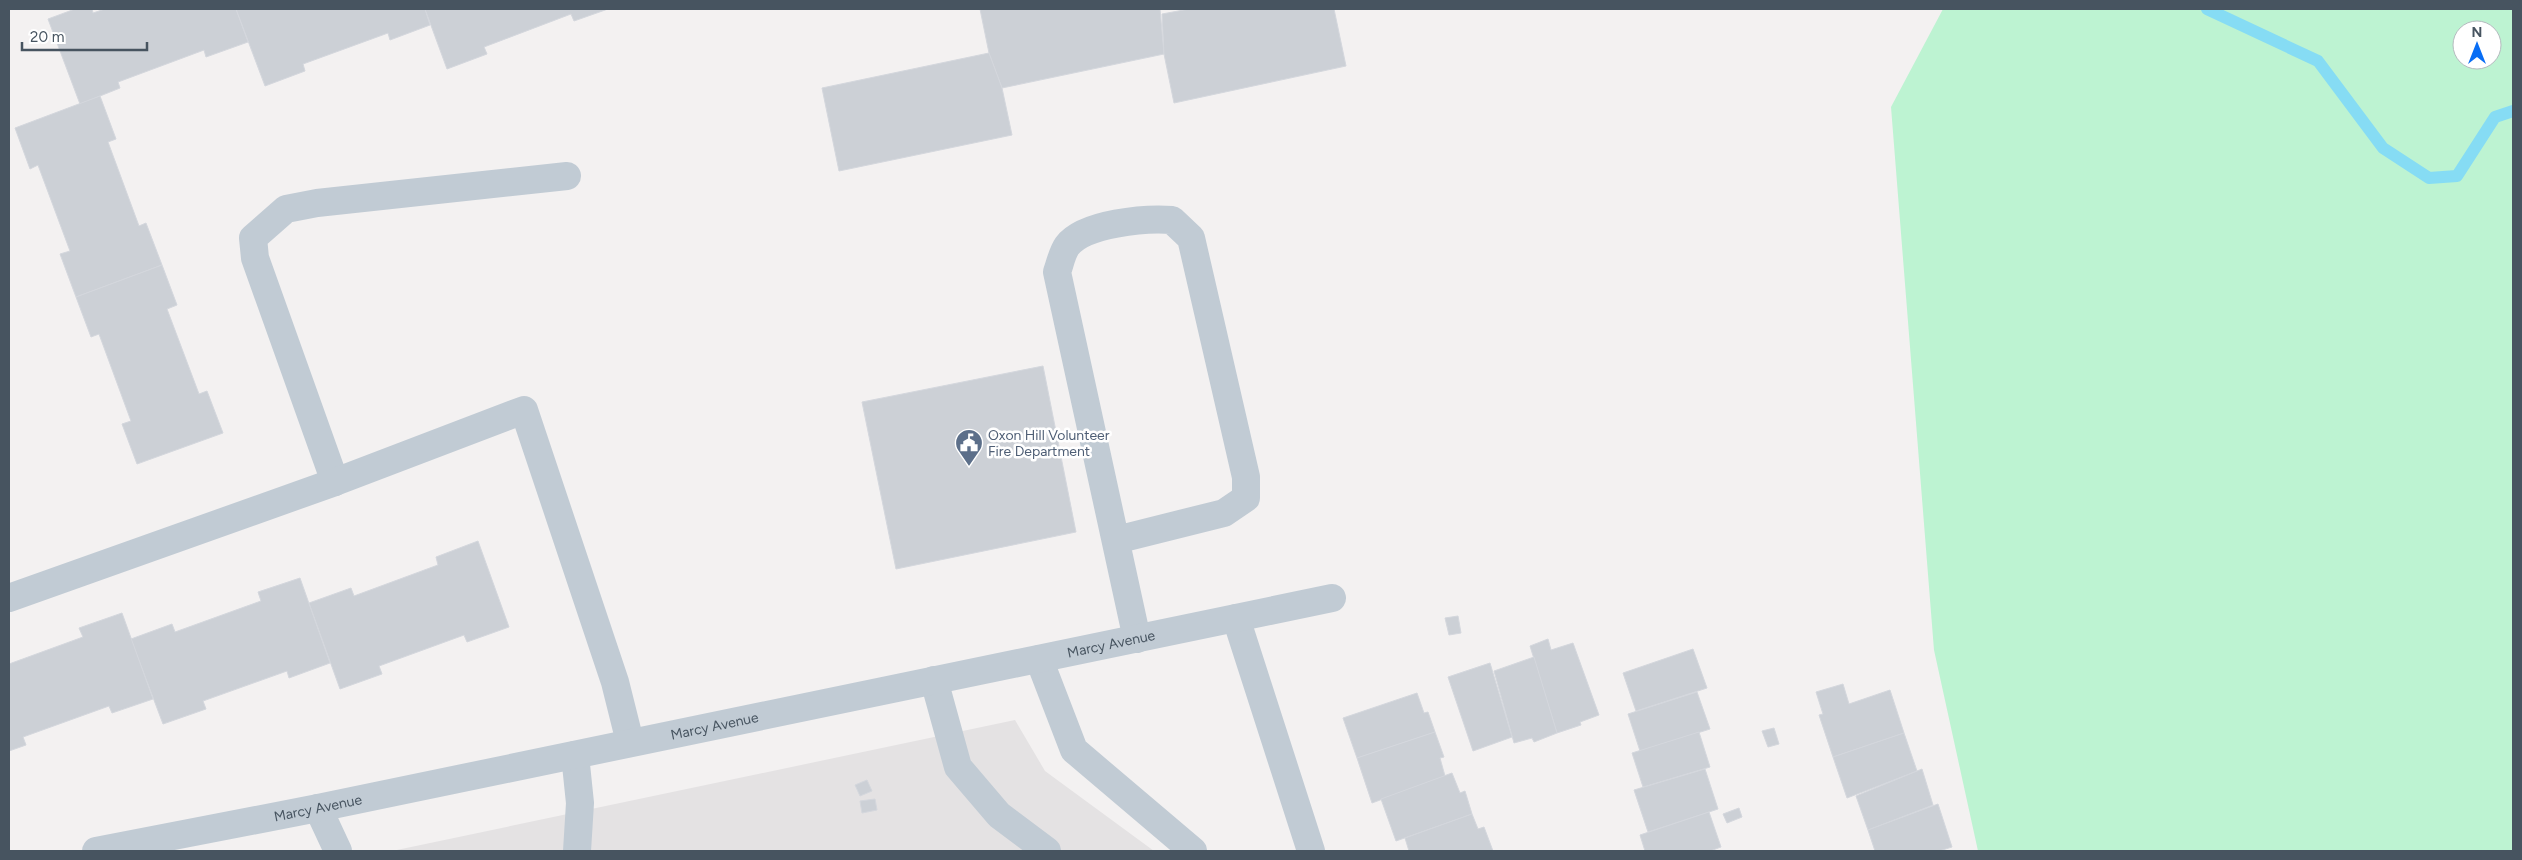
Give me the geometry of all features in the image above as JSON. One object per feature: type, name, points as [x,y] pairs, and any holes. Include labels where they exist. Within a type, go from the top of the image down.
[{"type":"street","points":[[335,482],[255,258],[254,238],[286,209],[317,203],[567,176]]},
{"type":"street","points":[[1116,540],[1224,513],[1246,498],[1246,477],[1191,238],[1172,220],[1146,218],[1086,232],[1067,245],[1057,272],[1137,639]]},
{"type":"street","points":[[9,598],[335,482],[524,410],[615,682],[630,742]]},
{"type":"street","name":"Marcy Avenue","points":[[96,851],[318,808],[1332,598]]},
{"type":"street","points":[[1236,618],[1311,851]]},
{"type":"street","points":[[1039,659],[1074,750],[1193,851]]},
{"type":"street","points":[[934,680],[958,767],[999,815],[1048,851]]},
{"type":"street","points":[[575,755],[580,802],[580,832],[577,851]]},
{"type":"street","points":[[318,808],[338,851]]},
{"type":"shaded area","points":[[1015,720],[1045,771],[1154,851],[392,851]]},
{"type":"green space","points":[[1943,9],[2513,9],[2513,851],[1978,851],[1934,650],[1891,107]]},
{"type":"building","points":[[75,9],[92,9],[93,13],[105,9],[236,9],[248,42],[206,57],[204,50],[118,82],[120,88],[80,104],[48,19]]},
{"type":"building","points":[[236,9],[425,9],[430,25],[390,40],[388,33],[303,64],[305,71],[265,86]]},
{"type":"building","points":[[425,9],[608,9],[574,21],[571,14],[484,47],[487,54],[447,69]]},
{"type":"building","points":[[980,9],[1160,9],[1164,54],[1002,88],[989,53]]},
{"type":"building","points":[[1189,9],[1334,9],[1346,66],[1174,103],[1164,54],[1162,14]]},
{"type":"building","points":[[989,53],[1002,88],[1012,135],[839,171],[822,88]]},
{"type":"building","points":[[100,96],[116,139],[108,142],[139,226],[146,223],[162,265],[76,297],[60,254],[70,251],[38,165],[30,169],[15,128]]},
{"type":"building","points":[[162,265],[177,305],[167,309],[199,394],[207,391],[223,433],[137,464],[122,424],[131,421],[99,334],[91,337],[76,297]]},
{"type":"building","name":"Oxon Hill Volunteer Fire Department","points":[[1043,366],[1076,532],[896,569],[862,402]]},
{"type":"building","points":[[478,541],[509,627],[467,642],[464,635],[379,666],[382,674],[340,689],[309,603],[351,588],[354,596],[438,565],[436,557]]},
{"type":"building","points":[[300,578],[330,663],[289,678],[287,671],[203,701],[206,709],[163,724],[131,639],[172,624],[175,632],[261,601],[258,592]]},
{"type":"building","points":[[122,613],[153,699],[112,713],[109,706],[23,737],[26,745],[9,751],[9,664],[83,637],[79,628]]},
{"type":"building","points":[[1458,616],[1461,633],[1449,635],[1445,618]]},
{"type":"building","points":[[1548,639],[1551,650],[1573,643],[1599,715],[1580,722],[1581,725],[1557,733],[1530,646]]},
{"type":"building","points":[[1693,649],[1707,688],[1636,711],[1623,673]]},
{"type":"building","points":[[1534,657],[1557,733],[1534,742],[1532,738],[1514,743],[1494,671]]},
{"type":"building","points":[[1490,663],[1512,737],[1473,751],[1448,677]]},
{"type":"building","points":[[1843,684],[1849,704],[1890,690],[1904,733],[1833,757],[1819,715],[1823,714],[1816,692]]},
{"type":"building","points":[[1697,692],[1710,729],[1640,751],[1628,714]]},
{"type":"building","points":[[1417,693],[1424,713],[1428,712],[1435,732],[1357,758],[1343,718]]},
{"type":"building","points":[[1774,728],[1779,744],[1768,747],[1762,731]]},
{"type":"building","points":[[1435,732],[1444,757],[1440,758],[1445,776],[1372,803],[1357,758]]},
{"type":"building","points":[[1699,732],[1710,767],[1643,787],[1632,753]]},
{"type":"building","points":[[1904,733],[1917,771],[1847,798],[1833,757]]},
{"type":"building","points":[[1705,769],[1718,809],[1648,832],[1634,790]]},
{"type":"building","points":[[1922,769],[1933,805],[1868,830],[1856,796]]},
{"type":"building","points":[[1452,773],[1460,793],[1465,791],[1472,814],[1396,841],[1381,799]]},
{"type":"building","points":[[867,780],[872,791],[860,796],[855,785]]},
{"type":"building","points":[[875,799],[877,810],[862,813],[860,801]]},
{"type":"building","points":[[1938,804],[1952,847],[1939,851],[1875,851],[1868,830]]},
{"type":"building","points":[[1739,808],[1742,817],[1727,823],[1723,814]]},
{"type":"building","points":[[1709,812],[1721,847],[1710,851],[1645,851],[1640,835]]},
{"type":"building","points":[[1472,814],[1478,829],[1484,827],[1493,851],[1409,851],[1405,838]]},
{"type":"waterway","points":[[2207,9],[2318,61],[2383,148],[2429,178],[2457,176],[2495,117],[2513,111]]},
{"type":"place","name":"Oxon Hill Volunteer Fire Department","points":[[969,467]]}]
